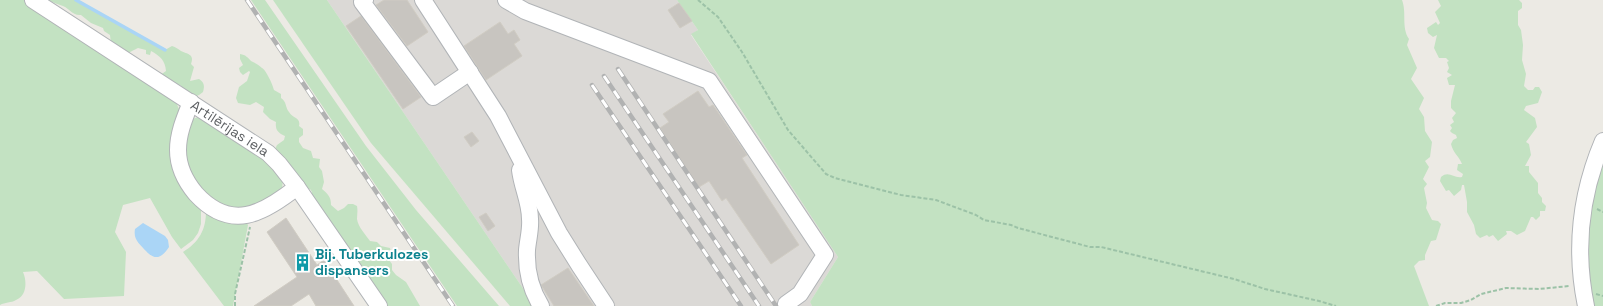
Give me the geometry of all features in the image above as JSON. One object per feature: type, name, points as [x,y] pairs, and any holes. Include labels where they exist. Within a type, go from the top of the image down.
[{"type":"street","name":"Artilērijas iela","points":[[33,0],[268,153],[298,186],[379,306]]},
{"type":"street","points":[[365,0],[362,2],[433,97],[470,72]]},
{"type":"street","points":[[423,0],[498,116],[563,239],[606,306]]},
{"type":"street","points":[[506,0],[525,11],[709,82],[825,255],[800,294],[786,304]]},
{"type":"street","points":[[191,102],[179,137],[179,162],[188,184],[207,204],[225,214],[236,216],[249,215],[268,208],[298,186]]},
{"type":"street","points":[[1586,306],[1582,284],[1579,240],[1583,205],[1595,159],[1603,141]]},
{"type":"street","points":[[518,155],[522,184],[530,209],[527,266],[533,291],[541,306]]},
{"type":"path","points":[[698,0],[718,17],[742,52],[788,130],[826,174],[835,178],[901,195],[936,200],[976,215],[984,220],[1011,225],[1090,247],[1101,247],[1234,278],[1265,288],[1319,300],[1336,306]]},
{"type":"path","points":[[235,306],[248,230],[251,226]]},
{"type":"path","points":[[1436,306],[1446,303],[1460,303],[1471,300],[1481,294],[1506,288],[1564,288],[1582,284]]},
{"type":"shaded area","points":[[327,0],[677,0],[698,30],[691,35],[838,257],[810,302],[812,306],[535,306]]},
{"type":"green space","points":[[0,0],[26,0],[174,98],[179,109],[176,134],[201,209],[201,224],[198,233],[193,240],[181,249],[172,237],[150,198],[123,205],[115,232],[126,252],[124,296],[64,299],[37,271],[23,272],[25,288],[20,298],[0,305]]},
{"type":"green space","points":[[47,0],[76,0],[165,50],[172,46],[190,55],[192,58],[191,64],[194,67],[190,81],[201,80],[204,84],[203,92],[194,97],[180,85],[159,76],[166,71],[165,67],[162,59],[151,51],[150,55],[146,54],[146,50],[138,48],[128,53],[111,43],[110,35],[104,31],[103,28],[91,23],[81,15],[75,14],[63,6]]},
{"type":"green space","points":[[251,0],[265,0],[366,146],[416,210],[499,306],[457,306]]},
{"type":"green space","points":[[273,0],[327,0],[535,306],[510,306],[371,143]]},
{"type":"green space","points":[[677,0],[1402,0],[1405,30],[1409,39],[1407,45],[1417,68],[1411,79],[1424,98],[1419,109],[1424,117],[1425,131],[1432,142],[1430,157],[1425,161],[1429,167],[1423,179],[1427,184],[1424,188],[1427,203],[1426,208],[1432,220],[1438,221],[1441,224],[1436,240],[1431,241],[1425,255],[1425,260],[1419,261],[1414,266],[1429,306],[812,306],[810,302],[838,257],[691,34],[698,30]]},
{"type":"green space","points":[[1438,0],[1519,0],[1522,3],[1522,8],[1518,11],[1518,25],[1521,30],[1523,45],[1522,60],[1526,74],[1524,86],[1528,90],[1533,90],[1535,87],[1539,87],[1542,92],[1538,103],[1526,106],[1524,110],[1535,118],[1537,127],[1526,142],[1529,144],[1531,155],[1525,166],[1529,166],[1529,172],[1538,183],[1538,193],[1542,198],[1542,202],[1546,206],[1545,211],[1540,211],[1540,216],[1536,220],[1531,217],[1525,231],[1517,235],[1511,231],[1506,231],[1507,234],[1498,241],[1493,235],[1489,237],[1487,235],[1480,238],[1476,234],[1474,225],[1467,212],[1464,185],[1462,185],[1461,190],[1454,196],[1449,190],[1446,191],[1440,181],[1441,177],[1447,174],[1462,177],[1463,174],[1457,170],[1458,164],[1462,164],[1451,144],[1453,140],[1457,138],[1456,135],[1450,131],[1452,128],[1450,125],[1454,122],[1452,118],[1456,113],[1451,108],[1455,85],[1449,85],[1447,78],[1452,75],[1447,72],[1449,68],[1447,62],[1449,61],[1446,58],[1439,58],[1434,48],[1437,35],[1433,37],[1428,33],[1427,28],[1436,22],[1438,25],[1440,23],[1435,12],[1441,6]]},
{"type":"green space","points":[[240,54],[264,69],[274,90],[281,94],[281,98],[288,110],[298,119],[299,126],[303,129],[303,135],[299,138],[299,142],[303,148],[311,151],[313,158],[320,159],[319,167],[322,171],[324,182],[322,189],[329,196],[331,205],[338,211],[348,204],[357,206],[357,219],[360,228],[370,241],[377,242],[381,246],[390,248],[392,255],[389,260],[392,264],[392,270],[406,282],[420,306],[387,306],[369,277],[365,276],[323,212],[323,209],[311,196],[312,192],[310,189],[307,190],[275,149],[277,145],[284,140],[285,136],[280,134],[278,131],[276,122],[270,119],[263,112],[264,107],[256,102],[250,105],[238,103],[236,98],[239,87],[247,81],[250,72],[249,71],[243,75],[240,72],[239,68],[243,65],[240,59]]},
{"type":"green space","points":[[201,116],[261,156],[283,179],[282,189],[277,195],[237,213],[207,200],[181,157],[190,120]]},
{"type":"green space","points":[[1603,162],[1603,306],[1593,306],[1588,270],[1588,216]]},
{"type":"green space","points":[[206,211],[246,222],[248,225],[233,306],[224,306],[183,252],[197,240],[203,230]]},
{"type":"water","points":[[143,223],[165,236],[168,240],[169,247],[161,256],[155,257],[149,254],[136,239],[135,229]]},
{"type":"building","points":[[384,0],[407,0],[428,32],[407,46],[376,5]]},
{"type":"building","points":[[679,3],[692,21],[680,28],[668,10]]},
{"type":"building","points":[[361,16],[421,97],[403,109],[346,26]]},
{"type":"building","points":[[500,22],[508,34],[514,30],[520,40],[514,44],[522,56],[486,80],[464,46]]},
{"type":"building","points":[[698,91],[709,107],[713,105],[747,155],[742,158],[799,245],[771,264],[726,198],[722,201],[709,181],[699,187],[660,128],[669,122],[663,114]]},
{"type":"building","points":[[472,132],[479,141],[471,147],[464,137]]},
{"type":"building","points":[[486,213],[495,226],[488,231],[479,217]]},
{"type":"building","name":"Bij. Tuberkulozes dispansers","points":[[286,218],[317,265],[324,260],[354,306],[316,306],[309,294],[291,306],[254,306],[297,277],[267,232]]},
{"type":"building","points":[[568,268],[594,306],[554,306],[541,285]]},
{"type":"waterway","points":[[76,0],[165,50]]},
{"type":"railway","points":[[247,0],[453,306]]},
{"type":"railway","points":[[618,69],[776,306]]},
{"type":"railway","points":[[604,76],[759,306]]},
{"type":"railway","points":[[592,85],[741,306]]},
{"type":"place","name":"Bij. Tuberkulozes dispansers","points":[[302,262]]}]
